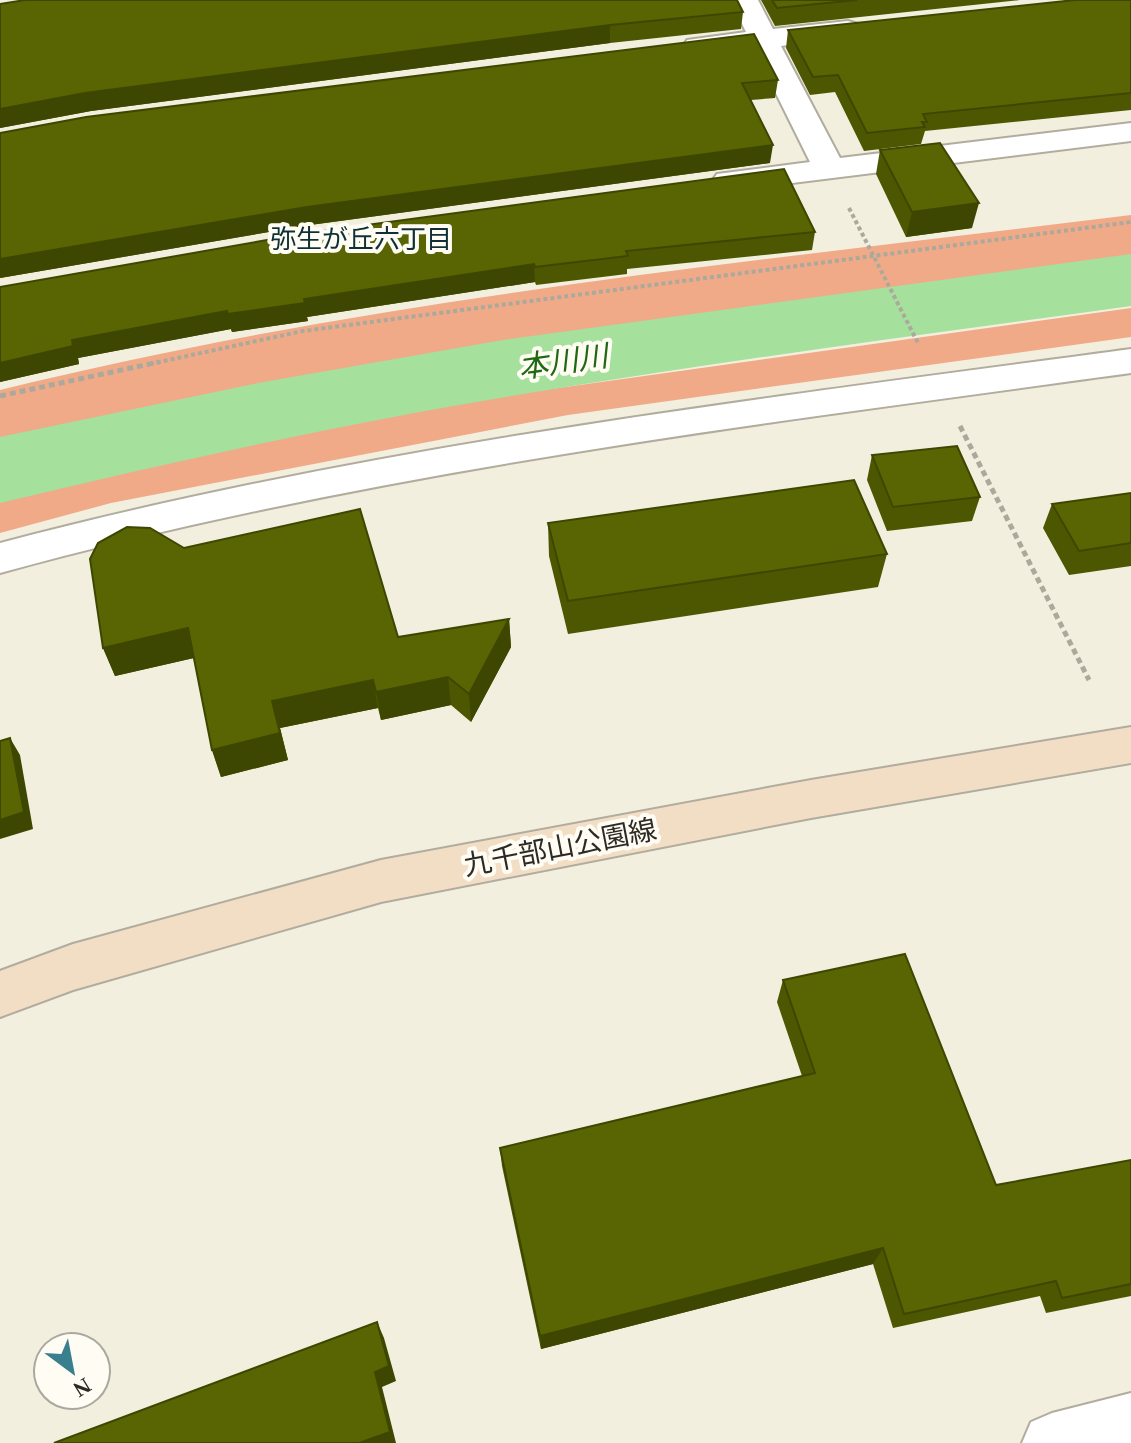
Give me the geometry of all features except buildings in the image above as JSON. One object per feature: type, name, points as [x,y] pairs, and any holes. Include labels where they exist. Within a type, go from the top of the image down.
[{"type":"main road","name":"九千部山公園線","points":[[0,994],[73,967],[381,881],[811,799],[1131,745]]},
{"type":"street","points":[[744,0],[829,168]]},
{"type":"street","points":[[671,49],[875,27]]},
{"type":"street","points":[[703,185],[1131,132]]},
{"type":"street","points":[[0,558],[116,527],[604,433],[1131,361]]},
{"type":"street","points":[[1052,1443],[1131,1423]]},
{"type":"path","points":[[829,168],[922,353]]},
{"type":"path","points":[[0,396],[303,331],[1131,222]]},
{"type":"path","points":[[958,421],[1089,680]]},
{"type":"shaded area","points":[[1131,215],[1131,268],[289,384],[0,447],[0,390],[140,358],[280,330],[563,286]]},
{"type":"shaded area","points":[[1131,308],[1131,337],[568,415],[111,503],[0,533],[0,495],[315,422]]},
{"type":"waterway","name":"本川川","points":[[0,470],[362,393],[503,369],[772,328],[1131,280]]},
{"type":"district","name":"弥生が丘六丁目","points":[[361,239]]}]
